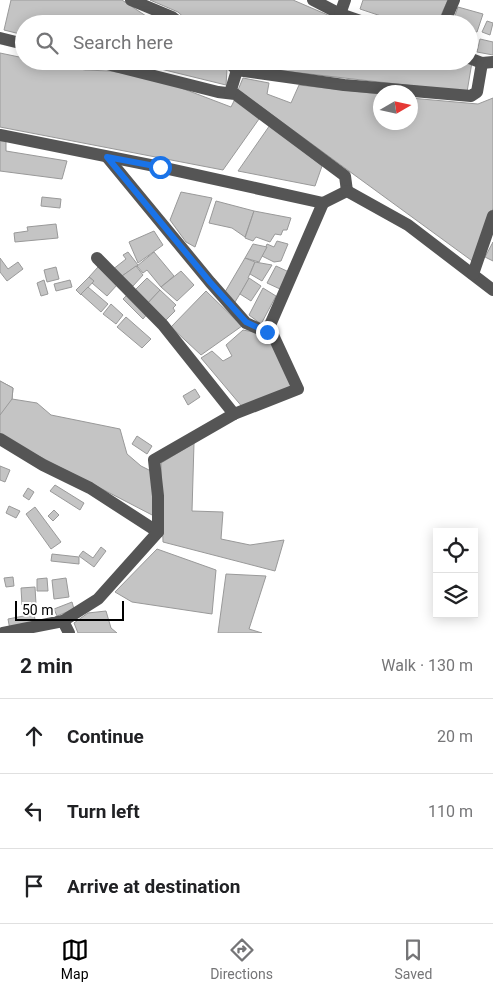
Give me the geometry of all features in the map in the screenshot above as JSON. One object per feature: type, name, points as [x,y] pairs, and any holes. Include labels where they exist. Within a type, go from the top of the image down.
[{"type":"street","points":[[131,0],[167,15]]},
{"type":"street","points":[[313,0],[343,15]]},
{"type":"street","points":[[340,14],[345,0]]},
{"type":"street","points":[[448,15],[454,0]]},
{"type":"street","points":[[0,38],[15,42]]},
{"type":"street","points":[[256,70],[344,85],[471,96],[477,92],[488,62]]},
{"type":"street","points":[[131,70],[218,92],[235,94],[345,176],[347,191]]},
{"type":"street","points":[[230,93],[232,70]]},
{"type":"street","points":[[0,135],[323,203],[347,191]]},
{"type":"street","points":[[4,633],[63,621],[98,599],[158,532],[158,496],[154,460],[234,414],[298,388],[274,335],[246,322],[210,282],[107,157]]},
{"type":"street","points":[[347,191],[408,224],[493,290]]},
{"type":"street","points":[[267,332],[323,203]]},
{"type":"street","points":[[473,274],[493,216]]},
{"type":"street","points":[[97,258],[163,325],[234,414]]},
{"type":"street","points":[[0,439],[43,465],[90,488],[158,532]]},
{"type":"street","points":[[63,621],[69,633]]},
{"type":"building","points":[[11,0],[122,0],[144,15],[15,15],[15,33],[4,30]]},
{"type":"building","points":[[150,0],[293,0],[328,15],[181,15]]},
{"type":"building","points":[[363,0],[448,0],[441,15],[378,15],[360,9]]},
{"type":"building","points":[[458,7],[483,14],[478,29],[478,15],[455,15]]},
{"type":"building","points":[[487,21],[493,23],[490,35],[482,32]]},
{"type":"building","points":[[480,39],[493,42],[493,55],[478,52]]},
{"type":"building","points":[[0,53],[15,56],[15,70],[110,71],[155,78],[231,107],[235,99],[259,119],[223,170],[0,127]]},
{"type":"building","points":[[165,70],[227,70],[226,85]]},
{"type":"building","points":[[274,70],[471,70],[467,92]]},
{"type":"building","points":[[243,78],[269,83],[267,94],[291,103],[299,85],[373,93],[373,130],[418,130],[418,99],[478,104],[493,98],[493,208],[475,263],[238,90]]},
{"type":"building","points":[[270,125],[322,166],[315,186],[238,171]]},
{"type":"building","points":[[0,141],[6,141],[6,151],[67,161],[62,179],[0,171]]},
{"type":"building","points":[[181,192],[212,198],[195,247],[186,242],[170,220]]},
{"type":"building","points":[[42,197],[61,199],[60,208],[41,206]]},
{"type":"building","points":[[216,201],[254,211],[245,237],[232,228],[209,223]]},
{"type":"building","points":[[254,211],[291,218],[287,230],[283,230],[281,235],[275,234],[270,242],[256,237],[253,241],[245,238]]},
{"type":"building","points":[[56,224],[58,238],[15,242],[14,233],[28,231],[27,227]]},
{"type":"building","points":[[154,231],[163,245],[138,263],[129,242]]},
{"type":"building","points":[[277,241],[288,244],[281,261],[274,262],[262,256],[267,244],[274,247]]},
{"type":"building","points":[[493,242],[493,261],[485,257]]},
{"type":"building","points":[[253,244],[267,247],[259,262],[245,258]]},
{"type":"building","points":[[128,252],[138,265],[122,276],[112,270],[126,259],[123,255]]},
{"type":"building","points":[[154,252],[174,276],[161,287],[147,270],[143,273],[137,266]]},
{"type":"building","points":[[0,258],[8,269],[18,262],[23,269],[7,281],[0,272]]},
{"type":"building","points":[[245,258],[255,262],[249,279],[235,302],[225,292]]},
{"type":"building","points":[[255,262],[272,265],[262,281],[250,274]]},
{"type":"building","points":[[136,266],[143,275],[133,286],[122,276]]},
{"type":"building","points":[[276,266],[289,272],[280,289],[267,283]]},
{"type":"building","points":[[56,267],[59,279],[47,282],[44,270]]},
{"type":"building","points":[[98,267],[117,285],[107,296],[92,283],[94,281],[89,277]]},
{"type":"building","points":[[181,271],[194,285],[177,301],[161,287]]},
{"type":"building","points":[[89,277],[94,281],[81,295],[76,290]]},
{"type":"building","points":[[147,278],[160,290],[147,304],[134,291]]},
{"type":"building","points":[[249,278],[261,286],[251,301],[240,294]]},
{"type":"building","points":[[44,280],[48,294],[41,296],[37,283]]},
{"type":"building","points":[[70,280],[72,287],[56,291],[54,284]]},
{"type":"building","points":[[88,287],[108,304],[101,312],[81,294]]},
{"type":"building","points":[[263,288],[276,296],[261,324],[249,315]]},
{"type":"building","points":[[160,290],[176,305],[173,308],[175,311],[165,321],[147,304]]},
{"type":"building","points":[[206,291],[242,326],[201,355],[171,327]]},
{"type":"building","points":[[128,294],[148,313],[143,319],[123,299]]},
{"type":"building","points":[[111,304],[123,315],[116,324],[103,314]]},
{"type":"building","points":[[126,317],[151,339],[142,348],[117,327]]},
{"type":"building","points":[[243,330],[259,333],[276,346],[291,386],[244,409],[201,358],[212,351],[223,361],[232,356],[226,345]]},
{"type":"building","points":[[0,381],[13,388],[12,399],[37,403],[51,415],[120,429],[127,454],[141,466],[153,472],[154,516],[0,436]]},
{"type":"building","points":[[0,381],[13,388],[12,399],[0,415]]},
{"type":"building","points":[[195,389],[200,397],[188,405],[183,396]]},
{"type":"building","points":[[137,436],[152,446],[147,454],[132,444]]},
{"type":"building","points":[[194,443],[192,511],[223,512],[221,539],[250,545],[284,540],[275,571],[163,542],[161,463]]},
{"type":"building","points":[[0,466],[10,470],[5,482],[0,480]]},
{"type":"building","points":[[55,485],[84,503],[80,510],[50,491]]},
{"type":"building","points":[[28,488],[34,492],[29,500],[23,496]]},
{"type":"building","points":[[9,506],[20,511],[16,518],[6,513]]},
{"type":"building","points":[[35,507],[61,542],[51,549],[26,514]]},
{"type":"building","points":[[54,510],[59,515],[53,521],[48,516]]},
{"type":"building","points":[[101,547],[106,551],[94,567],[79,556],[83,551],[93,558]]},
{"type":"building","points":[[157,549],[216,570],[212,614],[132,602],[115,592]]},
{"type":"building","points":[[52,554],[79,557],[79,564],[51,561]]},
{"type":"building","points":[[226,574],[266,576],[249,629],[262,633],[218,633]]},
{"type":"building","points":[[13,577],[14,586],[6,587],[4,578]]},
{"type":"building","points":[[47,578],[48,591],[37,591],[37,579]]},
{"type":"building","points":[[66,578],[69,597],[54,599],[52,580]]},
{"type":"building","points":[[35,587],[36,604],[22,605],[21,588]]},
{"type":"building","points":[[72,602],[74,609],[57,616],[54,609]]},
{"type":"building","points":[[106,611],[111,628],[117,633],[78,633],[74,623],[88,613]]},
{"type":"building","points":[[34,614],[36,625],[10,630],[8,619]]},
{"type":"route","points":[[160,167],[107,157],[210,282],[246,322],[267,332]]}]
